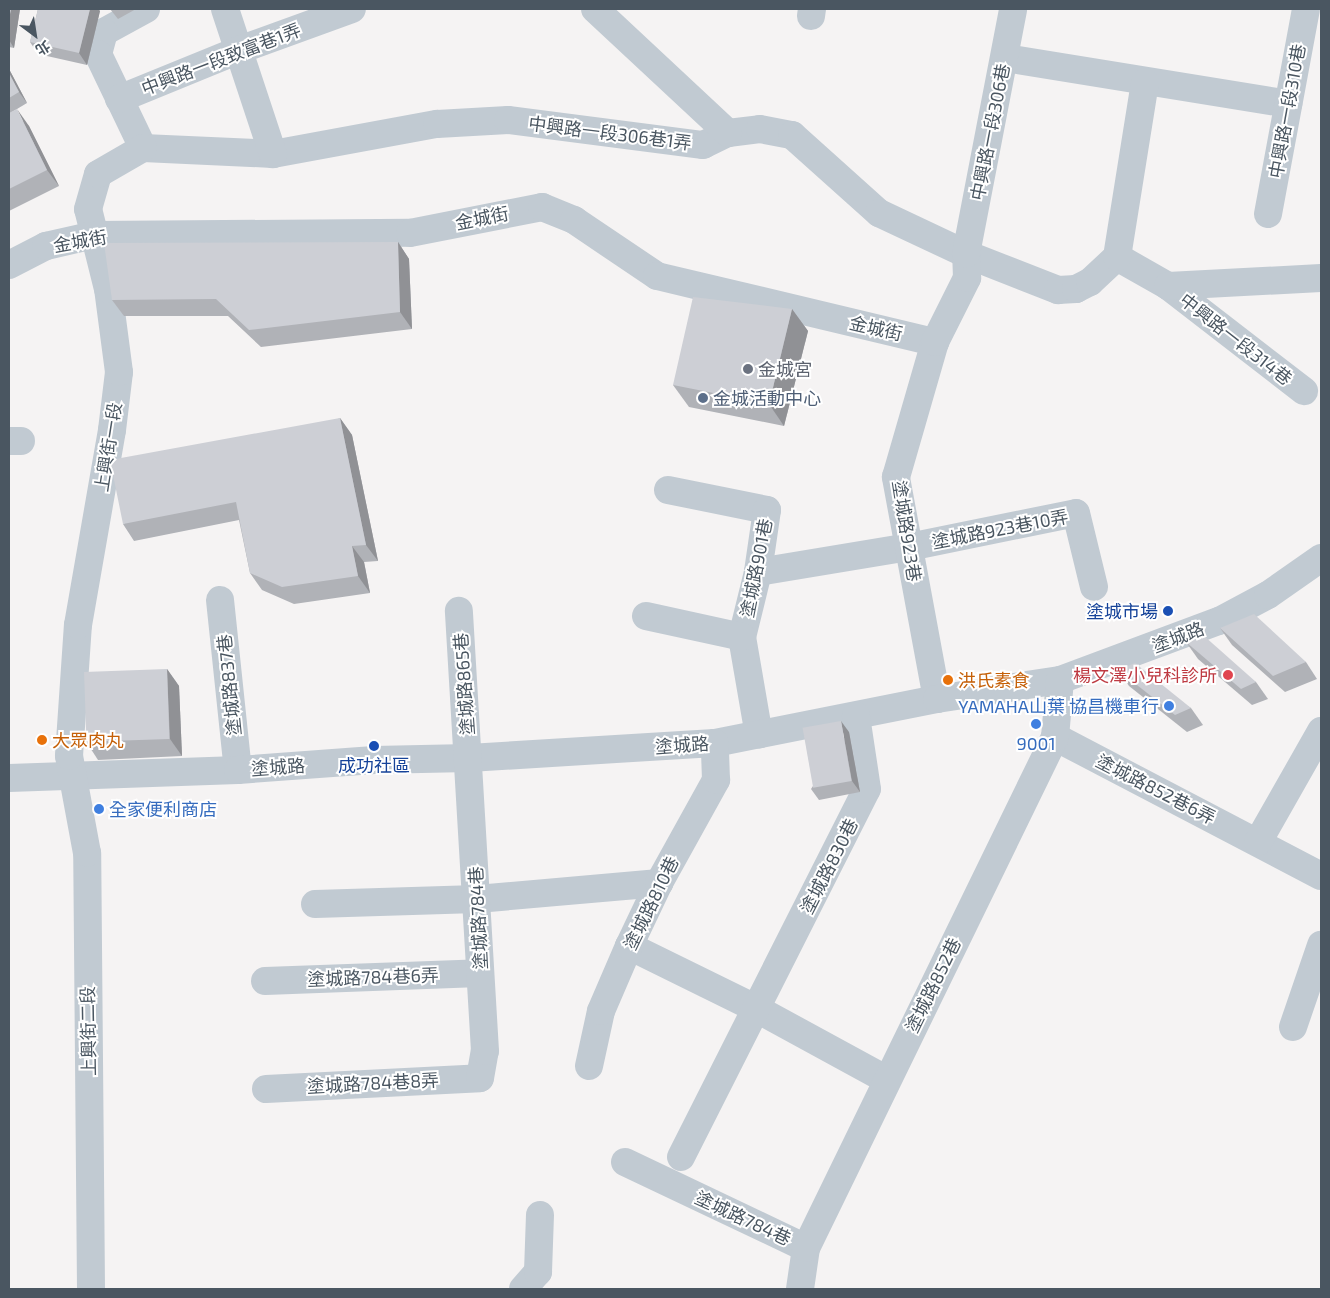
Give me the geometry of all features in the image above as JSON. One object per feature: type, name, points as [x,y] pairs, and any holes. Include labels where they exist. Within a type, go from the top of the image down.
[{"type":"street","points":[[143,148],[98,54],[110,17],[146,9]]},
{"type":"street","points":[[225,9],[274,154]]},
{"type":"street","name":"中興路一段致富巷1弄","points":[[119,99],[239,50],[352,9]]},
{"type":"street","name":"中興路一段306巷","points":[[966,254],[1013,9]]},
{"type":"street","name":"中興路一段310巷","points":[[1268,214],[1306,9]]},
{"type":"street","points":[[610,14],[728,134]]},
{"type":"street","points":[[1005,58],[1288,104]]},
{"type":"street","points":[[1117,258],[1144,82]]},
{"type":"street","name":"中興路一段306巷1弄","points":[[143,148],[274,154],[437,124],[508,120],[703,145],[728,134],[760,129],[792,135],[879,212],[966,254],[1058,290],[1076,289],[1090,282],[1117,258]]},
{"type":"street","name":"上興街一段","points":[[73,774],[69,756],[78,625],[112,430],[118,372],[108,289],[88,209],[98,174],[143,148]]},
{"type":"street","name":"金城街","points":[[9,265],[46,246],[94,235],[410,233],[542,207],[574,220],[657,276],[934,342]]},
{"type":"street","name":"塗城路923巷","points":[[937,699],[896,477],[934,342],[967,278],[966,254]]},
{"type":"street","name":"中興路一段314巷","points":[[1117,258],[1168,286],[1304,391]]},
{"type":"street","name":"中興路一段314巷","points":[[1168,286],[1321,278]]},
{"type":"street","name":"塗城路901巷","points":[[668,490],[767,510],[758,572],[742,637],[759,735]]},
{"type":"street","name":"塗城路923巷10弄","points":[[909,547],[1076,513],[1094,587]]},
{"type":"street","points":[[758,572],[909,547]]},
{"type":"street","name":"塗城路","points":[[9,778],[73,774],[238,770],[374,760],[468,758],[715,743],[937,699],[1060,680],[1219,621],[1268,595],[1319,564]]},
{"type":"street","name":"塗城路837巷","points":[[220,600],[238,770]]},
{"type":"street","name":"塗城路865巷","points":[[460,611],[468,758]]},
{"type":"street","name":"塗城路901巷","points":[[646,616],[742,637]]},
{"type":"street","name":"塗城路852巷","points":[[800,1289],[806,1248],[1055,737],[1060,680]]},
{"type":"street","name":"塗城路830巷","points":[[681,1157],[867,789],[856,716]]},
{"type":"street","points":[[1258,842],[1321,731]]},
{"type":"street","name":"塗城路852巷6弄","points":[[1055,737],[1321,876]]},
{"type":"street","name":"塗城路810巷","points":[[589,1066],[601,1011],[628,946],[658,883],[716,780],[715,743]]},
{"type":"street","name":"塗城路784巷","points":[[468,758],[485,1051],[480,1078]]},
{"type":"street","name":"上興街二段","points":[[73,774],[87,853],[91,1289]]},
{"type":"street","points":[[315,904],[477,899],[658,883]]},
{"type":"street","points":[[628,946],[757,1009],[887,1080]]},
{"type":"street","points":[[1293,1027],[1321,946]]},
{"type":"street","name":"塗城路784巷6弄","points":[[265,981],[480,973]]},
{"type":"street","name":"塗城路784巷8弄","points":[[266,1089],[480,1078]]},
{"type":"street","name":"塗城路784巷","points":[[625,1162],[806,1248]]},
{"type":"street","points":[[523,1289],[538,1272],[540,1215]]},
{"type":"building","points":[[38,9],[90,9],[79,53],[30,42]]},
{"type":"building","points":[[9,73],[19,92],[9,98]]},
{"type":"building","points":[[17,109],[47,170],[9,189],[9,113]]},
{"type":"building","points":[[398,242],[400,312],[249,330],[216,299],[112,300],[104,243]]},
{"type":"building","name":"金城宮","points":[[693,297],[792,309],[769,404],[673,385]]},
{"type":"building","points":[[340,418],[366,545],[352,546],[358,576],[282,587],[250,573],[236,502],[123,524],[110,460]]},
{"type":"building","points":[[1254,614],[1306,662],[1273,676],[1220,628]]},
{"type":"building","points":[[1203,635],[1256,682],[1241,689],[1186,642]]},
{"type":"building","points":[[1135,663],[1191,708],[1175,715],[1118,670]]},
{"type":"building","points":[[167,669],[169,739],[86,742],[84,672]]},
{"type":"building","points":[[841,721],[852,781],[813,788],[803,728]]},
{"type":"place","name":"金城宮","points":[[748,369]]},
{"type":"place","name":"金城活動中心","points":[[703,398]]},
{"type":"place","name":"塗城市場","points":[[1168,611]]},
{"type":"place","name":"楊文澤小兒科診所","points":[[1228,675]]},
{"type":"place","name":"洪氏素食","points":[[948,680]]},
{"type":"place","name":"YAMAHA山葉 協昌機車行","points":[[1169,706]]},
{"type":"place","name":"9001","points":[[1036,724]]},
{"type":"place","name":"大眾肉丸","points":[[42,740]]},
{"type":"place","name":"成功社區","points":[[374,746]]},
{"type":"place","name":"全家便利商店","points":[[99,809]]}]
